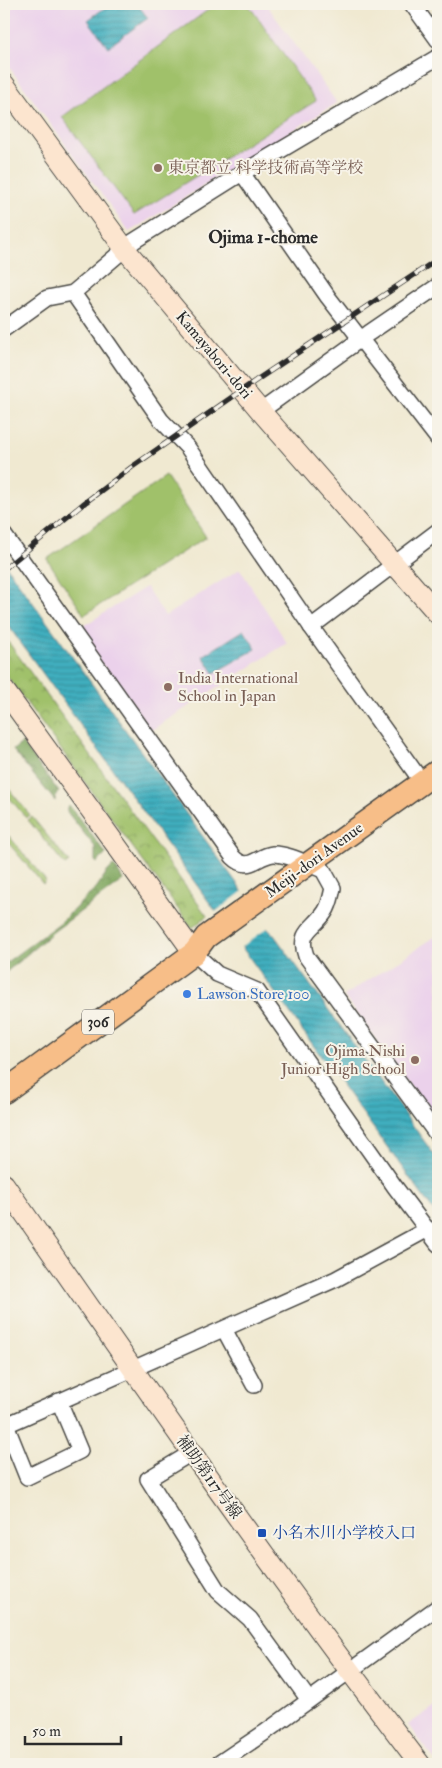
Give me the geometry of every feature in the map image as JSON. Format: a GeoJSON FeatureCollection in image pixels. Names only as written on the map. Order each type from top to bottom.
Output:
{"type":"FeatureCollection","features":[{"type":"Feature","properties":{"kind":"main road","name":"Meiji-dori Avenue"},"geometry":{"type":"LineString","coordinates":[[4,1092],[433,780]]}},
{"type":"Feature","properties":{"kind":"street"},"geometry":{"type":"LineString","coordinates":[[412,4],[438,40]]}},
{"type":"Feature","properties":{"kind":"street"},"geometry":{"type":"LineString","coordinates":[[4,329],[46,298],[73,293],[134,241],[242,173],[438,57]]}},
{"type":"Feature","properties":{"kind":"street","name":"Kamayabori-dori"},"geometry":{"type":"LineString","coordinates":[[4,84],[125,249],[261,411],[438,614]]}},
{"type":"Feature","properties":{"kind":"street"},"geometry":{"type":"LineString","coordinates":[[242,173],[318,283],[438,439]]}},
{"type":"Feature","properties":{"kind":"street"},"geometry":{"type":"LineString","coordinates":[[261,411],[360,339],[438,286]]}},
{"type":"Feature","properties":{"kind":"street"},"geometry":{"type":"LineString","coordinates":[[73,293],[161,420],[188,448],[311,627],[433,780]]}},
{"type":"Feature","properties":{"kind":"street"},"geometry":{"type":"LineString","coordinates":[[311,627],[438,531]]}},
{"type":"Feature","properties":{"kind":"street"},"geometry":{"type":"LineString","coordinates":[[4,535],[239,864],[246,864],[269,854],[278,854],[315,867],[329,879],[333,888],[327,910],[304,934],[302,947],[306,956],[438,1136]]}},
{"type":"Feature","properties":{"kind":"street"},"geometry":{"type":"LineString","coordinates":[[4,690],[205,946],[217,974],[257,991],[395,1187],[438,1244]]}},
{"type":"Feature","properties":{"kind":"street","name":"補助第117号線"},"geometry":{"type":"LineString","coordinates":[[4,1184],[191,1453],[349,1671],[420,1764]]}},
{"type":"Feature","properties":{"kind":"street"},"geometry":{"type":"LineString","coordinates":[[58,1401],[80,1452],[27,1477],[5,1425],[58,1401],[133,1370],[336,1279],[428,1229]]}},
{"type":"Feature","properties":{"kind":"street"},"geometry":{"type":"LineString","coordinates":[[224,1329],[254,1385]]}},
{"type":"Feature","properties":{"kind":"street"},"geometry":{"type":"LineString","coordinates":[[191,1453],[148,1479],[218,1591],[250,1620],[309,1700]]}},
{"type":"Feature","properties":{"kind":"street"},"geometry":{"type":"LineString","coordinates":[[218,1764],[438,1607]]}},
{"type":"Feature","properties":{"kind":"shaded area","name":"東京都立 科学技術高等学校"},"geometry":{"type":"Polygon","coordinates":[[[17,4],[266,4],[337,103],[129,232],[4,60],[4,13],[17,4]]]}},
{"type":"Feature","properties":{"kind":"shaded area","name":"India International School in Japan"},"geometry":{"type":"Polygon","coordinates":[[[240,569],[287,643],[150,731],[79,632],[80,628],[146,587],[165,616],[240,569]]]}},
{"type":"Feature","properties":{"kind":"shaded area","name":"Ojima Nishi Junior High School"},"geometry":{"type":"Polygon","coordinates":[[[438,935],[438,1124],[344,996],[438,935]]]}},
{"type":"Feature","properties":{"kind":"shaded area"},"geometry":{"type":"Polygon","coordinates":[[[438,1704],[438,1764],[408,1725],[438,1704]]]}},
{"type":"Feature","properties":{"kind":"green space"},"geometry":{"type":"Polygon","coordinates":[[[216,4],[248,4],[316,101],[134,215],[62,117],[216,4]]]}},
{"type":"Feature","properties":{"kind":"green space"},"geometry":{"type":"Polygon","coordinates":[[[166,476],[206,537],[84,615],[47,559],[166,476]]]}},
{"type":"Feature","properties":{"kind":"green space"},"geometry":{"type":"Polygon","coordinates":[[[4,636],[207,916],[192,928],[4,672],[4,636]]]}},
{"type":"Feature","properties":{"kind":"green space"},"geometry":{"type":"Polygon","coordinates":[[[22,743],[59,792],[55,796],[55,801],[13,750],[22,743]]]}},
{"type":"Feature","properties":{"kind":"green space"},"geometry":{"type":"Polygon","coordinates":[[[4,783],[30,815],[26,818],[4,791],[4,783]]]}},
{"type":"Feature","properties":{"kind":"green space"},"geometry":{"type":"Polygon","coordinates":[[[69,805],[106,854],[97,863],[95,861],[95,847],[67,812],[69,805]]]}},
{"type":"Feature","properties":{"kind":"green space"},"geometry":{"type":"Polygon","coordinates":[[[32,817],[69,862],[65,865],[28,820],[32,817]]]}},
{"type":"Feature","properties":{"kind":"green space"},"geometry":{"type":"Polygon","coordinates":[[[9,836],[46,881],[43,884],[5,839],[9,836]]]}},
{"type":"Feature","properties":{"kind":"green space"},"geometry":{"type":"Polygon","coordinates":[[[113,866],[123,880],[53,932],[4,974],[4,964],[61,922],[97,887],[113,866]]]}},
{"type":"Feature","properties":{"kind":"water"},"geometry":{"type":"Polygon","coordinates":[[[110,4],[137,4],[148,18],[108,47],[88,20],[110,4]]]}},
{"type":"Feature","properties":{"kind":"water"},"geometry":{"type":"Polygon","coordinates":[[[4,563],[236,882],[267,928],[438,1160],[438,1217],[4,620],[4,563]]]}},
{"type":"Feature","properties":{"kind":"water"},"geometry":{"type":"Polygon","coordinates":[[[244,630],[256,649],[214,673],[203,656],[244,630]]]}},
{"type":"Feature","properties":{"kind":"pier"},"geometry":{"type":"Polygon","coordinates":[[[243,891],[269,927],[240,948],[214,913],[243,891]]]}},
{"type":"Feature","properties":{"kind":"railway"},"geometry":{"type":"LineString","coordinates":[[4,569],[83,504],[132,467],[258,379],[438,259]]}},
{"type":"Feature","properties":{"kind":"place","name":"東京都立 科学技術高等学校"},"geometry":{"type":"Point","coordinates":[158,168]}},
{"type":"Feature","properties":{"kind":"place","name":"India International School in Japan"},"geometry":{"type":"Point","coordinates":[168,687]}},
{"type":"Feature","properties":{"kind":"place","name":"Lawson Store 100"},"geometry":{"type":"Point","coordinates":[187,994]}},
{"type":"Feature","properties":{"kind":"place","name":"Ojima Nishi Junior High School"},"geometry":{"type":"Point","coordinates":[415,1060]}},
{"type":"Feature","properties":{"kind":"place","name":"小名木川小学校入口"},"geometry":{"type":"Point","coordinates":[262,1533]}},
{"type":"Feature","properties":{"kind":"district","name":"Ojima 1-chome"},"geometry":{"type":"Point","coordinates":[263,237]}}]}
